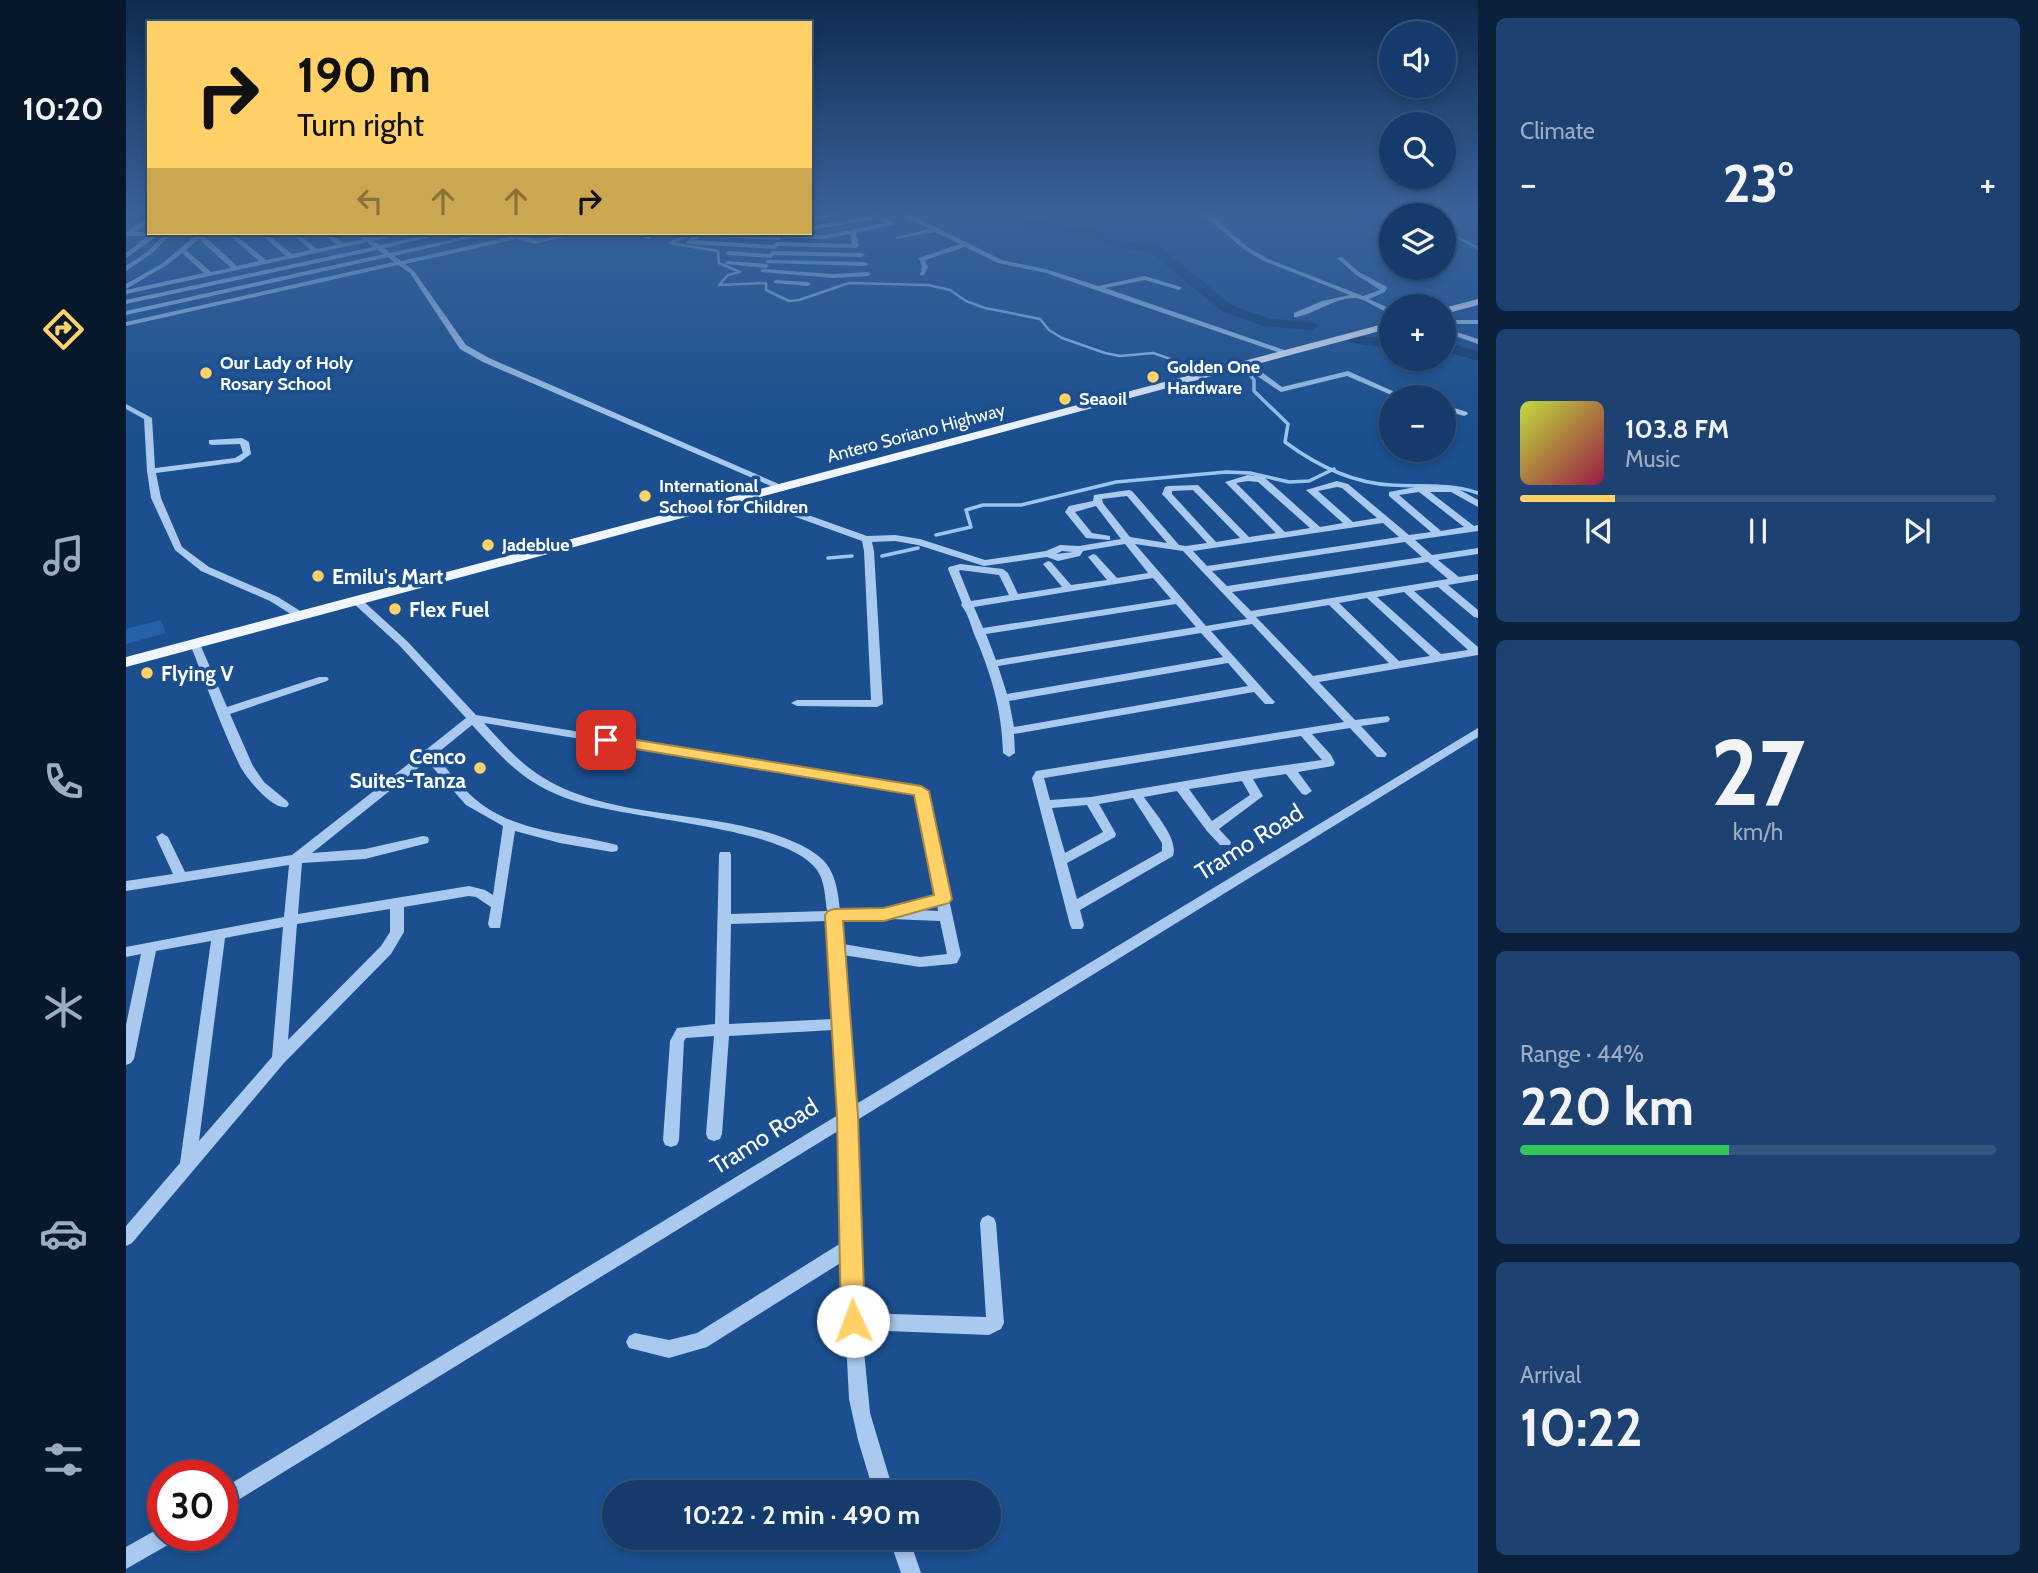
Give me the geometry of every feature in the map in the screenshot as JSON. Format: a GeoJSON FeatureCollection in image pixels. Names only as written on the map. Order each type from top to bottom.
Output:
{"type":"FeatureCollection","features":[{"type":"Feature","properties":{"kind":"main road"},"geometry":{"type":"LineString","coordinates":[[1456,308],[1478,302]]}},
{"type":"Feature","properties":{"kind":"main road","name":"Antero Soriano Highway"},"geometry":{"type":"LineString","coordinates":[[126,662],[1379,328]]}},
{"type":"Feature","properties":{"kind":"street"},"geometry":{"type":"LineString","coordinates":[[126,302],[193,287]]}},
{"type":"Feature","properties":{"kind":"street"},"geometry":{"type":"LineString","coordinates":[[126,313],[242,287]]}},
{"type":"Feature","properties":{"kind":"street"},"geometry":{"type":"LineString","coordinates":[[126,324],[292,287]]}},
{"type":"Feature","properties":{"kind":"street"},"geometry":{"type":"LineString","coordinates":[[422,287],[463,347],[486,360],[637,425],[639,431],[650,436],[778,489]]}},
{"type":"Feature","properties":{"kind":"street"},"geometry":{"type":"LineString","coordinates":[[1334,287],[1379,307]]}},
{"type":"Feature","properties":{"kind":"street"},"geometry":{"type":"LineString","coordinates":[[1297,315],[1325,303],[1383,291],[1384,287]]}},
{"type":"Feature","properties":{"kind":"street"},"geometry":{"type":"LineString","coordinates":[[1097,288],[1289,353]]}},
{"type":"Feature","properties":{"kind":"street"},"geometry":{"type":"LineString","coordinates":[[1456,322],[1478,322]]}},
{"type":"Feature","properties":{"kind":"street"},"geometry":{"type":"LineString","coordinates":[[1456,334],[1478,342]]}},
{"type":"Feature","properties":{"kind":"street"},"geometry":{"type":"LineString","coordinates":[[1245,365],[1281,390],[1348,373],[1379,387]]}},
{"type":"Feature","properties":{"kind":"street"},"geometry":{"type":"LineString","coordinates":[[126,406],[148,418],[151,471],[156,498],[178,548],[205,569],[274,599],[301,616]]}},
{"type":"Feature","properties":{"kind":"street"},"geometry":{"type":"LineString","coordinates":[[1456,411],[1464,414]]}},
{"type":"Feature","properties":{"kind":"street"},"geometry":{"type":"LineString","coordinates":[[151,471],[237,460],[247,454],[246,444],[242,441],[212,442]]}},
{"type":"Feature","properties":{"kind":"street"},"geometry":{"type":"LineString","coordinates":[[1283,535],[1230,482],[1248,478],[1261,479],[1317,529]]}},
{"type":"Feature","properties":{"kind":"street"},"geometry":{"type":"LineString","coordinates":[[1350,524],[1311,490],[1342,484],[1457,580]]}},
{"type":"Feature","properties":{"kind":"street"},"geometry":{"type":"LineString","coordinates":[[1214,545],[1167,494],[1168,489],[1195,487],[1247,540]]}},
{"type":"Feature","properties":{"kind":"street"},"geometry":{"type":"LineString","coordinates":[[1421,489],[1475,529]]}},
{"type":"Feature","properties":{"kind":"street"},"geometry":{"type":"LineString","coordinates":[[1439,534],[1392,494],[1421,489],[1453,489],[1478,504]]}},
{"type":"Feature","properties":{"kind":"street"},"geometry":{"type":"LineString","coordinates":[[1269,702],[1155,575],[1098,503],[1099,496],[1129,494],[1181,549],[1205,569],[1381,754]]}},
{"type":"Feature","properties":{"kind":"street"},"geometry":{"type":"LineString","coordinates":[[749,497],[866,539],[920,542],[984,563],[1058,558],[1077,554],[1079,549],[1128,538]]}},
{"type":"Feature","properties":{"kind":"street"},"geometry":{"type":"LineString","coordinates":[[1098,503],[1072,508],[1070,512],[1089,536],[1099,539],[1128,538],[1181,549],[1384,520]]}},
{"type":"Feature","properties":{"kind":"street"},"geometry":{"type":"LineString","coordinates":[[1205,569],[1475,529]]}},
{"type":"Feature","properties":{"kind":"street"},"geometry":{"type":"LineString","coordinates":[[797,703],[877,704],[870,559],[866,539]]}},
{"type":"Feature","properties":{"kind":"street"},"geometry":{"type":"LineString","coordinates":[[1224,590],[1478,551]]}},
{"type":"Feature","properties":{"kind":"street"},"geometry":{"type":"LineString","coordinates":[[1093,557],[1114,582]]}},
{"type":"Feature","properties":{"kind":"street"},"geometry":{"type":"LineString","coordinates":[[1048,559],[1069,589]]}},
{"type":"Feature","properties":{"kind":"street"},"geometry":{"type":"LineString","coordinates":[[1009,753],[1010,731],[1004,698],[993,664],[953,569],[999,571],[1003,573],[1015,598]]}},
{"type":"Feature","properties":{"kind":"street"},"geometry":{"type":"LineString","coordinates":[[966,605],[1155,575]]}},
{"type":"Feature","properties":{"kind":"street"},"geometry":{"type":"LineString","coordinates":[[993,664],[1205,630],[1331,601],[1477,578]]}},
{"type":"Feature","properties":{"kind":"street"},"geometry":{"type":"LineString","coordinates":[[1440,583],[1478,615]]}},
{"type":"Feature","properties":{"kind":"street"},"geometry":{"type":"LineString","coordinates":[[1406,589],[1478,652]]}},
{"type":"Feature","properties":{"kind":"street"},"geometry":{"type":"LineString","coordinates":[[1369,595],[1439,658]]}},
{"type":"Feature","properties":{"kind":"street"},"geometry":{"type":"LineString","coordinates":[[357,601],[403,643],[517,766],[537,782],[562,794],[590,802],[732,827],[769,837],[800,850],[818,862],[826,874],[834,915],[842,1024],[857,1388],[863,1426],[880,1480]]}},
{"type":"Feature","properties":{"kind":"street"},"geometry":{"type":"LineString","coordinates":[[978,632],[1178,601]]}},
{"type":"Feature","properties":{"kind":"street"},"geometry":{"type":"LineString","coordinates":[[1331,601],[1397,665]]}},
{"type":"Feature","properties":{"kind":"street"},"geometry":{"type":"LineString","coordinates":[[195,644],[247,766],[260,785],[284,804]]}},
{"type":"Feature","properties":{"kind":"street"},"geometry":{"type":"LineString","coordinates":[[1310,680],[1478,652]]}},
{"type":"Feature","properties":{"kind":"street"},"geometry":{"type":"LineString","coordinates":[[1004,698],[1230,659]]}},
{"type":"Feature","properties":{"kind":"street"},"geometry":{"type":"LineString","coordinates":[[225,712],[323,679]]}},
{"type":"Feature","properties":{"kind":"street"},"geometry":{"type":"LineString","coordinates":[[1010,731],[1256,688]]}},
{"type":"Feature","properties":{"kind":"street"},"geometry":{"type":"LineString","coordinates":[[279,1059],[296,859],[474,718],[921,791],[954,955],[948,961],[920,962],[835,948]]}},
{"type":"Feature","properties":{"kind":"street"},"geometry":{"type":"LineString","coordinates":[[1077,925],[1038,779],[1040,774],[1384,719]]}},
{"type":"Feature","properties":{"kind":"street"},"geometry":{"type":"LineString","coordinates":[[1045,806],[1091,801],[1330,761],[1304,732]]}},
{"type":"Feature","properties":{"kind":"street","name":"Tramo Road"},"geometry":{"type":"LineString","coordinates":[[238,1490],[1478,732]]}},
{"type":"Feature","properties":{"kind":"street"},"geometry":{"type":"LineString","coordinates":[[427,753],[460,792],[478,808],[510,823],[554,838],[612,848]]}},
{"type":"Feature","properties":{"kind":"street"},"geometry":{"type":"LineString","coordinates":[[1288,768],[1306,791]]}},
{"type":"Feature","properties":{"kind":"street"},"geometry":{"type":"LineString","coordinates":[[1211,828],[1254,801],[1257,796],[1244,775]]}},
{"type":"Feature","properties":{"kind":"street"},"geometry":{"type":"LineString","coordinates":[[1180,786],[1211,828],[1225,842]]}},
{"type":"Feature","properties":{"kind":"street"},"geometry":{"type":"LineString","coordinates":[[1073,908],[1168,853],[1168,843],[1136,793]]}},
{"type":"Feature","properties":{"kind":"street"},"geometry":{"type":"LineString","coordinates":[[1060,861],[1110,834],[1091,801]]}},
{"type":"Feature","properties":{"kind":"street"},"geometry":{"type":"LineString","coordinates":[[495,924],[510,823]]}},
{"type":"Feature","properties":{"kind":"street"},"geometry":{"type":"LineString","coordinates":[[162,836],[181,878]]}},
{"type":"Feature","properties":{"kind":"street"},"geometry":{"type":"LineString","coordinates":[[126,886],[296,859],[365,854],[423,840]]}},
{"type":"Feature","properties":{"kind":"street"},"geometry":{"type":"LineString","coordinates":[[714,1135],[722,1030],[724,855]]}},
{"type":"Feature","properties":{"kind":"street"},"geometry":{"type":"LineString","coordinates":[[126,952],[293,919],[468,891],[480,893],[498,905]]}},
{"type":"Feature","properties":{"kind":"street"},"geometry":{"type":"LineString","coordinates":[[884,914],[943,899]]}},
{"type":"Feature","properties":{"kind":"street"},"geometry":{"type":"LineString","coordinates":[[126,1238],[279,1059],[386,950],[397,932],[397,903]]}},
{"type":"Feature","properties":{"kind":"street"},"geometry":{"type":"LineString","coordinates":[[725,919],[884,914],[946,916]]}},
{"type":"Feature","properties":{"kind":"street"},"geometry":{"type":"LineString","coordinates":[[188,1164],[219,934]]}},
{"type":"Feature","properties":{"kind":"street"},"geometry":{"type":"LineString","coordinates":[[126,1059],[150,947]]}},
{"type":"Feature","properties":{"kind":"street"},"geometry":{"type":"LineString","coordinates":[[671,1140],[678,1036],[688,1030],[842,1024]]}},
{"type":"Feature","properties":{"kind":"street"},"geometry":{"type":"LineString","coordinates":[[853,1321],[989,1326],[995,1323],[988,1223]]}},
{"type":"Feature","properties":{"kind":"street"},"geometry":{"type":"LineString","coordinates":[[635,1342],[669,1349],[701,1341],[850,1247]]}},
{"type":"Feature","properties":{"kind":"street"},"geometry":{"type":"LineString","coordinates":[[126,1559],[147,1546]]}},
{"type":"Feature","properties":{"kind":"street"},"geometry":{"type":"LineString","coordinates":[[903,1550],[911,1573]]}},
{"type":"Feature","properties":{"kind":"shaded area"},"geometry":{"type":"Polygon","coordinates":[[[161,620],[166,633],[126,644],[126,629],[161,620]]]}},
{"type":"Feature","properties":{"kind":"waterway"},"geometry":{"type":"LineString","coordinates":[[766,287],[766,290],[789,301],[836,287]]}},
{"type":"Feature","properties":{"kind":"waterway"},"geometry":{"type":"LineString","coordinates":[[939,287],[950,290],[966,301],[985,308],[1040,319],[1049,330],[1062,338],[1105,353],[1120,356],[1153,353],[1194,367]]}},
{"type":"Feature","properties":{"kind":"waterway"},"geometry":{"type":"LineString","coordinates":[[1201,287],[1228,309],[1269,323],[1312,326]]}},
{"type":"Feature","properties":{"kind":"waterway"},"geometry":{"type":"LineString","coordinates":[[1356,340],[1379,343]]}},
{"type":"Feature","properties":{"kind":"waterway"},"geometry":{"type":"LineString","coordinates":[[1456,350],[1478,356]]}},
{"type":"Feature","properties":{"kind":"waterway"},"geometry":{"type":"LineString","coordinates":[[1250,375],[1254,380],[1254,391],[1288,424],[1285,442],[1332,470]]}},
{"type":"Feature","properties":{"kind":"waterway"},"geometry":{"type":"LineString","coordinates":[[936,535],[971,527],[966,510],[983,505],[1021,505],[1116,482],[1226,472],[1250,473],[1289,482],[1309,481],[1332,470]]}},
{"type":"Feature","properties":{"kind":"waterway"},"geometry":{"type":"LineString","coordinates":[[1332,470],[1348,477],[1377,484],[1446,487],[1478,493]]}},
{"type":"Feature","properties":{"kind":"waterway"},"geometry":{"type":"LineString","coordinates":[[882,556],[918,548]]}},
{"type":"Feature","properties":{"kind":"waterway"},"geometry":{"type":"LineString","coordinates":[[828,558],[852,556]]}},
{"type":"Feature","properties":{"kind":"place","name":"Our Lady of Holy Rosary School"},"geometry":{"type":"Point","coordinates":[206,373]}},
{"type":"Feature","properties":{"kind":"place","name":"Golden One Hardware"},"geometry":{"type":"Point","coordinates":[1153,377]}},
{"type":"Feature","properties":{"kind":"place","name":"Seaoil"},"geometry":{"type":"Point","coordinates":[1065,399]}},
{"type":"Feature","properties":{"kind":"place","name":"International School for Children"},"geometry":{"type":"Point","coordinates":[645,496]}},
{"type":"Feature","properties":{"kind":"place","name":"Jadeblue"},"geometry":{"type":"Point","coordinates":[488,545]}},
{"type":"Feature","properties":{"kind":"place","name":"Emilu's Mart"},"geometry":{"type":"Point","coordinates":[318,576]}},
{"type":"Feature","properties":{"kind":"place","name":"Flex Fuel"},"geometry":{"type":"Point","coordinates":[395,609]}},
{"type":"Feature","properties":{"kind":"place","name":"Flying V"},"geometry":{"type":"Point","coordinates":[147,673]}},
{"type":"Feature","properties":{"kind":"place","name":"Cenco Suites-Tanza"},"geometry":{"type":"Point","coordinates":[480,768]}},
{"type":"Feature","properties":{"kind":"route"},"geometry":{"type":"LineString","coordinates":[[606,740],[921,791],[943,899],[884,914],[834,915],[847,1116],[853,1321]]}}]}
